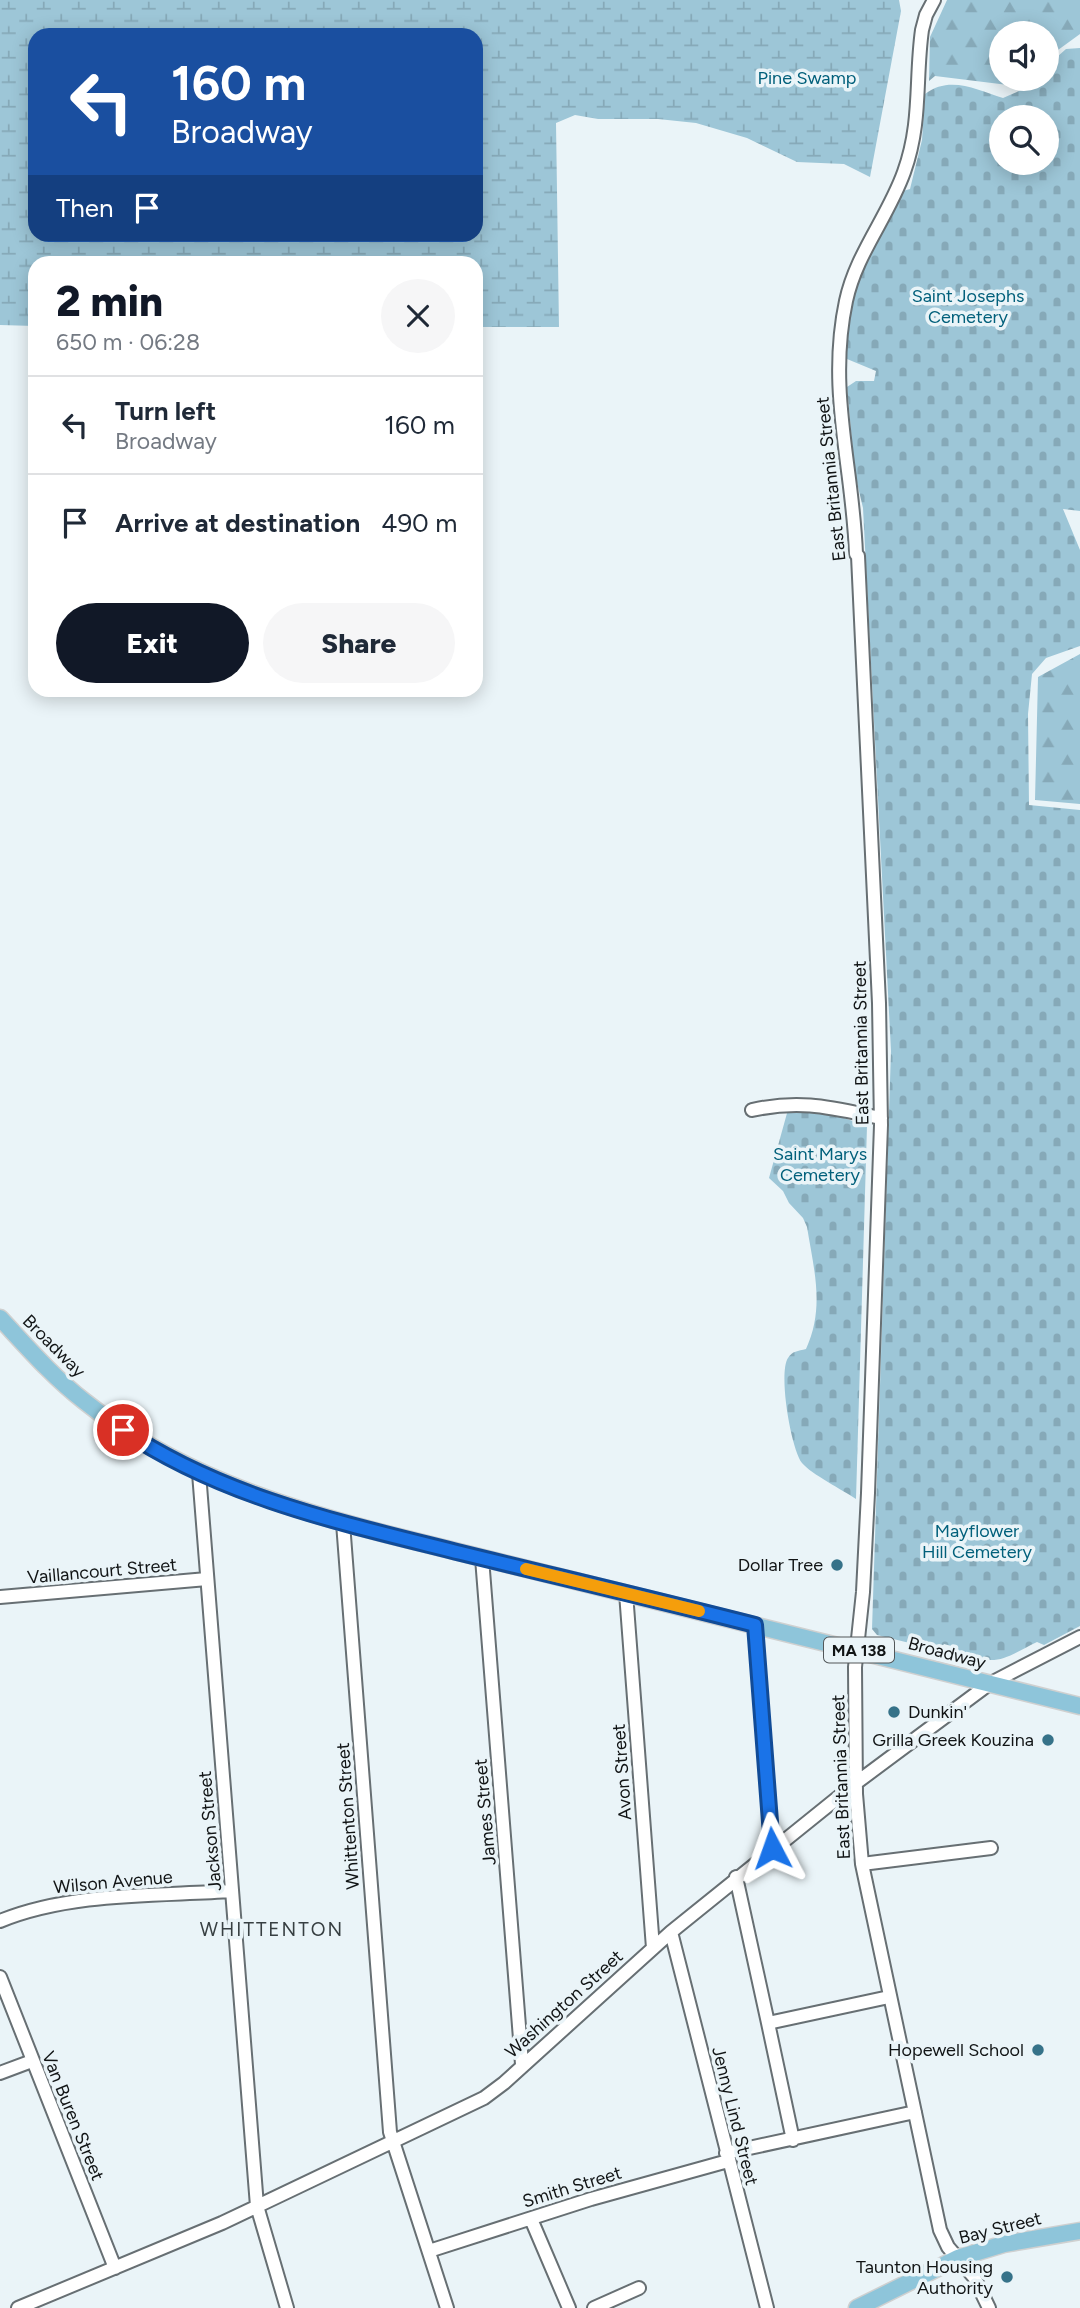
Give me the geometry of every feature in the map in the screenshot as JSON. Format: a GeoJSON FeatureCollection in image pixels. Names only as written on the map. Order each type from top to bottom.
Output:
{"type":"FeatureCollection","features":[{"type":"Feature","properties":{"kind":"main road","name":"Broadway"},"geometry":{"type":"LineString","coordinates":[[0,1318],[56,1377],[84,1402],[142,1443],[199,1473],[279,1502],[343,1522],[482,1558],[1080,1706]]}},
{"type":"Feature","properties":{"kind":"main road","name":"Bay Street"},"geometry":{"type":"LineString","coordinates":[[857,2308],[958,2258],[1004,2244],[1080,2231]]}},
{"type":"Feature","properties":{"kind":"street","name":"East Britannia Street"},"geometry":{"type":"LineString","coordinates":[[934,0],[922,30],[915,137],[898,189],[855,269],[844,310],[838,376],[841,424],[858,556],[879,1003],[881,1118],[868,1505],[855,1667],[856,1783],[862,1864],[940,2230],[945,2242],[974,2277],[989,2308]]}},
{"type":"Feature","properties":{"kind":"street"},"geometry":{"type":"LineString","coordinates":[[752,1110],[778,1104],[802,1104],[881,1118]]}},
{"type":"Feature","properties":{"kind":"street","name":"Jackson Street"},"geometry":{"type":"LineString","coordinates":[[199,1473],[257,2206],[287,2308]]}},
{"type":"Feature","properties":{"kind":"street","name":"Whittenton Street"},"geometry":{"type":"LineString","coordinates":[[343,1522],[390,2132],[447,2308]]}},
{"type":"Feature","properties":{"kind":"street","name":"James Street"},"geometry":{"type":"LineString","coordinates":[[482,1558],[522,2064]]}},
{"type":"Feature","properties":{"kind":"street","name":"Vaillancourt Street"},"geometry":{"type":"LineString","coordinates":[[0,1597],[207,1579]]}},
{"type":"Feature","properties":{"kind":"street","name":"Avon Street"},"geometry":{"type":"LineString","coordinates":[[626,1593],[653,1948]]}},
{"type":"Feature","properties":{"kind":"street"},"geometry":{"type":"LineString","coordinates":[[755,1625],[772,1848]]}},
{"type":"Feature","properties":{"kind":"street","name":"Washington Street"},"geometry":{"type":"LineString","coordinates":[[18,2308],[115,2269],[257,2206],[485,2098],[671,1932],[772,1848],[989,1684],[1080,1637]]}},
{"type":"Feature","properties":{"kind":"street"},"geometry":{"type":"LineString","coordinates":[[862,1864],[991,1848]]}},
{"type":"Feature","properties":{"kind":"street"},"geometry":{"type":"LineString","coordinates":[[736,1877],[793,2140]]}},
{"type":"Feature","properties":{"kind":"street","name":"Wilson Avenue"},"geometry":{"type":"LineString","coordinates":[[0,1921],[31,1909],[61,1902],[232,1891]]}},
{"type":"Feature","properties":{"kind":"street","name":"Jenny Lind Street"},"geometry":{"type":"LineString","coordinates":[[671,1932],[767,2308]]}},
{"type":"Feature","properties":{"kind":"street","name":"Van Buren Street"},"geometry":{"type":"LineString","coordinates":[[0,1977],[115,2269]]}},
{"type":"Feature","properties":{"kind":"street"},"geometry":{"type":"LineString","coordinates":[[768,2023],[889,1997]]}},
{"type":"Feature","properties":{"kind":"street"},"geometry":{"type":"LineString","coordinates":[[0,2073],[32,2061]]}},
{"type":"Feature","properties":{"kind":"street","name":"Smith Street"},"geometry":{"type":"LineString","coordinates":[[429,2252],[727,2157],[915,2112]]}},
{"type":"Feature","properties":{"kind":"street"},"geometry":{"type":"LineString","coordinates":[[531,2219],[569,2308]]}},
{"type":"Feature","properties":{"kind":"street"},"geometry":{"type":"LineString","coordinates":[[594,2308],[639,2288]]}},
{"type":"Feature","properties":{"kind":"green space","name":"Pine Swamp"},"geometry":{"type":"Polygon","coordinates":[[[0,0],[899,0],[901,11],[870,177],[844,164],[797,162],[747,138],[696,123],[658,119],[598,119],[575,115],[556,123],[559,327],[483,327],[483,256],[28,256],[28,326],[0,325],[0,0]]]}},
{"type":"Feature","properties":{"kind":"green space"},"geometry":{"type":"Polygon","coordinates":[[[947,0],[1080,0],[1080,34],[1059,49],[1059,21],[989,21],[989,83],[935,76],[929,81],[930,37],[947,0]]]}},
{"type":"Feature","properties":{"kind":"green space","name":"Mayflower Hill Cemetery"},"geometry":{"type":"Polygon","coordinates":[[[1080,48],[1080,511],[1063,509],[1080,550],[1080,646],[1046,658],[1032,674],[1028,714],[1029,805],[1080,810],[1080,1626],[1044,1645],[1037,1642],[1006,1657],[991,1660],[958,1654],[955,1647],[944,1644],[940,1649],[934,1649],[877,1635],[872,1629],[891,1051],[863,508],[855,474],[847,387],[856,381],[874,381],[876,371],[847,359],[845,354],[849,310],[860,272],[903,191],[910,189],[922,140],[925,94],[944,85],[964,86],[1003,98],[1019,91],[1059,91],[1059,55],[1066,49],[1080,48]]]}},
{"type":"Feature","properties":{"kind":"green space"},"geometry":{"type":"Polygon","coordinates":[[[1080,654],[1080,804],[1035,800],[1038,677],[1080,654]]]}},
{"type":"Feature","properties":{"kind":"green space","name":"Saint Marys Cemetery"},"geometry":{"type":"Polygon","coordinates":[[[789,1106],[815,1108],[867,1126],[856,1499],[802,1463],[794,1443],[787,1411],[785,1366],[791,1354],[806,1349],[812,1334],[817,1304],[807,1227],[783,1191],[769,1178],[789,1106]]]}},
{"type":"Feature","properties":{"kind":"slow traffic"},"geometry":{"type":"LineString","coordinates":[[526,1569],[699,1611]]}},
{"type":"Feature","properties":{"kind":"place","name":"Dollar Tree"},"geometry":{"type":"Point","coordinates":[837,1565]}},
{"type":"Feature","properties":{"kind":"place","name":"Dunkin'"},"geometry":{"type":"Point","coordinates":[894,1712]}},
{"type":"Feature","properties":{"kind":"place","name":"Grilla Greek Kouzina"},"geometry":{"type":"Point","coordinates":[1048,1740]}},
{"type":"Feature","properties":{"kind":"place","name":"Hopewell School"},"geometry":{"type":"Point","coordinates":[1038,2050]}},
{"type":"Feature","properties":{"kind":"place","name":"Taunton Housing Authority"},"geometry":{"type":"Point","coordinates":[1007,2277]}},
{"type":"Feature","properties":{"kind":"district","name":"WHITTENTON"},"geometry":{"type":"Point","coordinates":[272,1929]}},
{"type":"Feature","properties":{"kind":"route"},"geometry":{"type":"LineString","coordinates":[[123,1430],[199,1473],[323,1517],[755,1625],[772,1848]]}},
{"type":"Feature","properties":{"kind":"park label","name":"Saint Josephs Cemetery"},"geometry":{"type":"Point","coordinates":[968,306]}}]}
